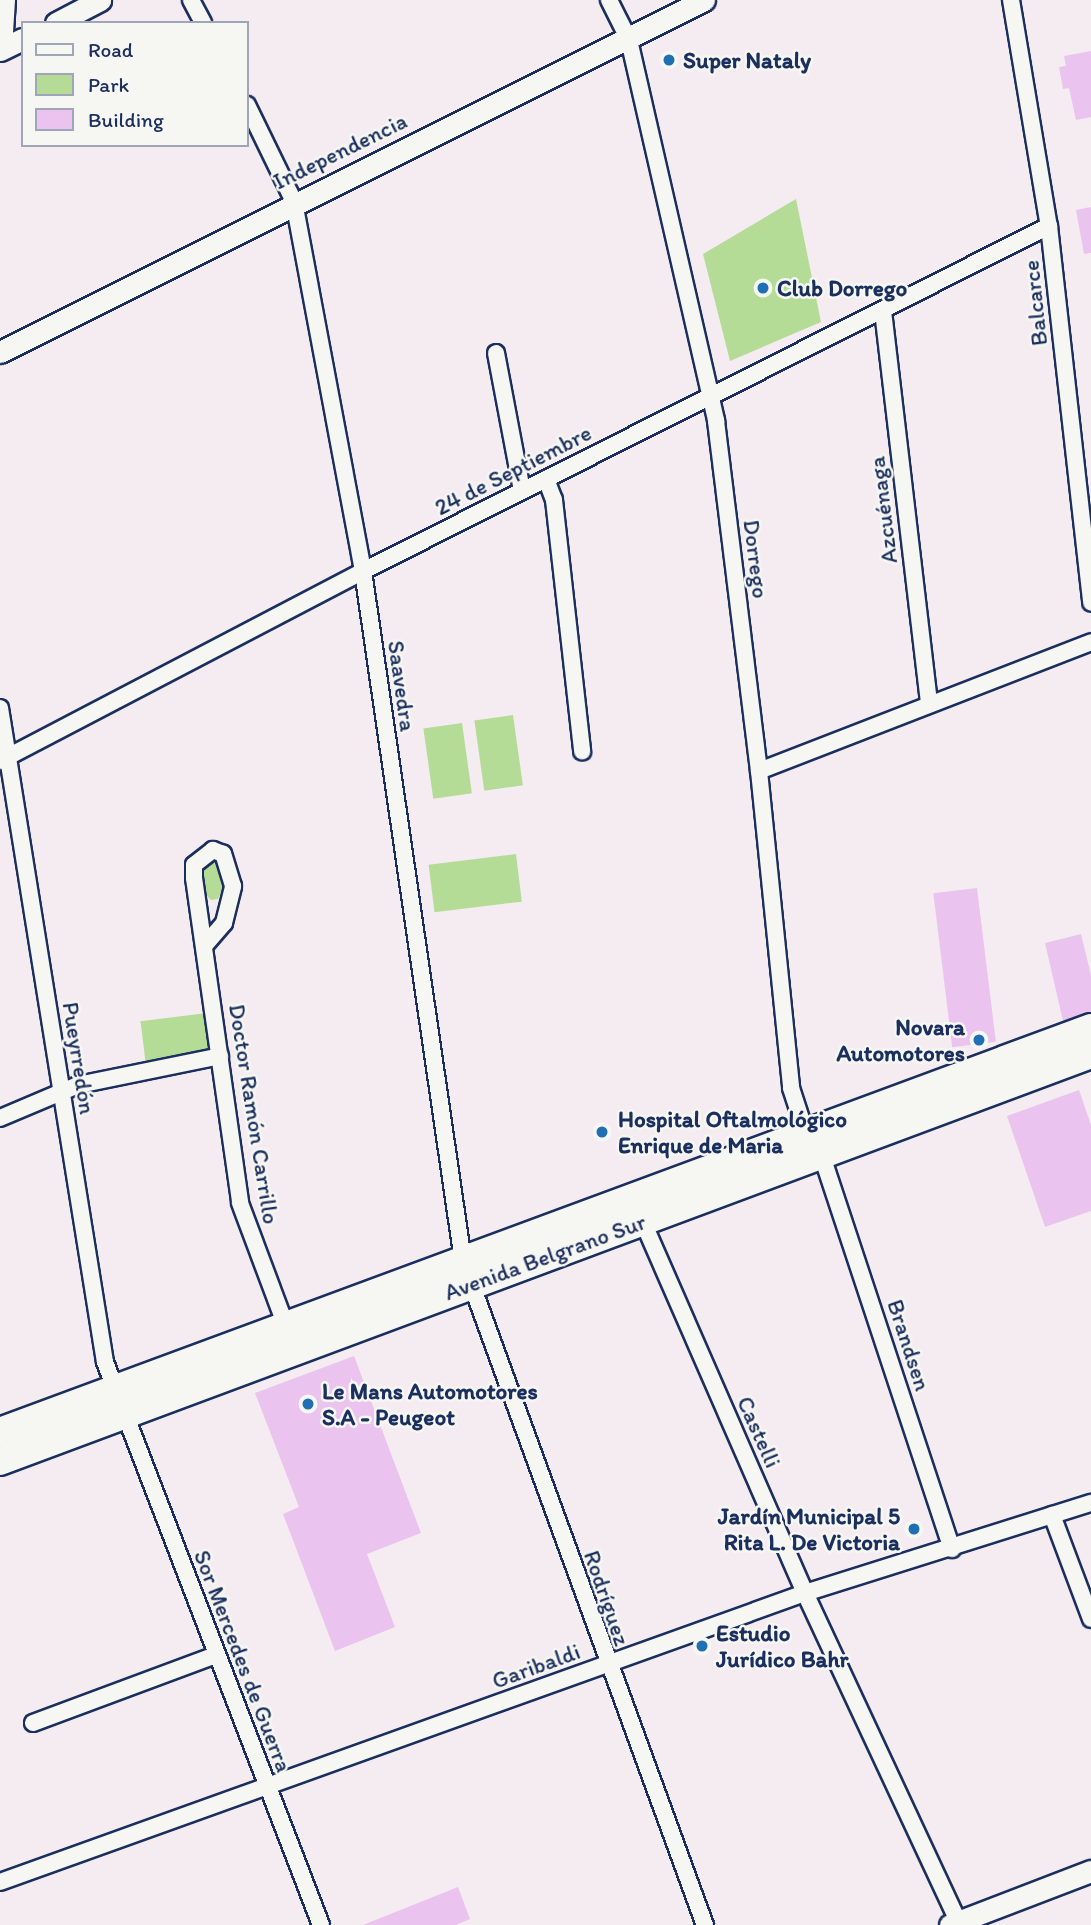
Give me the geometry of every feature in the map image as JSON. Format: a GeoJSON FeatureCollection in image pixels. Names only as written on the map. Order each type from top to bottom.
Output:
{"type":"FeatureCollection","features":[{"type":"Feature","properties":{"kind":"highway","name":"Avenida Belgrano Sur"},"geometry":{"type":"LineString","coordinates":[[0,1461],[121,1400],[286,1326],[643,1222],[814,1145],[1091,1028]]}},
{"type":"Feature","properties":{"kind":"highway","name":"Avenida Belgrano Sur"},"geometry":{"type":"LineString","coordinates":[[0,1432],[121,1400],[814,1145],[1091,1054]]}},
{"type":"Feature","properties":{"kind":"street"},"geometry":{"type":"LineString","coordinates":[[7,0],[9,46]]}},
{"type":"Feature","properties":{"kind":"street"},"geometry":{"type":"LineString","coordinates":[[60,21],[100,0]]}},
{"type":"Feature","properties":{"kind":"street"},"geometry":{"type":"LineString","coordinates":[[191,0],[202,21]]}},
{"type":"Feature","properties":{"kind":"street","name":"Dorrego"},"geometry":{"type":"LineString","coordinates":[[609,0],[629,40],[712,395],[759,771],[791,1088],[814,1145]]}},
{"type":"Feature","properties":{"kind":"street","name":"Independencia"},"geometry":{"type":"LineString","coordinates":[[0,352],[294,202],[629,40],[704,0]]}},
{"type":"Feature","properties":{"kind":"street","name":"Balcarce"},"geometry":{"type":"LineString","coordinates":[[1012,0],[1049,226],[1091,603]]}},
{"type":"Feature","properties":{"kind":"street","name":"Saavedra"},"geometry":{"type":"LineString","coordinates":[[248,107],[294,202],[363,571],[468,1272]]}},
{"type":"Feature","properties":{"kind":"street","name":"24 de Septiembre"},"geometry":{"type":"LineString","coordinates":[[3,759],[363,571],[1049,226]]}},
{"type":"Feature","properties":{"kind":"street","name":"Azcuénaga"},"geometry":{"type":"LineString","coordinates":[[883,311],[929,703]]}},
{"type":"Feature","properties":{"kind":"street"},"geometry":{"type":"LineString","coordinates":[[496,353],[523,491]]}},
{"type":"Feature","properties":{"kind":"street"},"geometry":{"type":"LineString","coordinates":[[546,479],[554,500],[582,751]]}},
{"type":"Feature","properties":{"kind":"street"},"geometry":{"type":"LineString","coordinates":[[759,771],[1091,642]]}},
{"type":"Feature","properties":{"kind":"street","name":"Pueyrredón"},"geometry":{"type":"LineString","coordinates":[[0,708],[3,759],[105,1362],[121,1400]]}},
{"type":"Feature","properties":{"kind":"street","name":"Doctor Ramón Carrillo"},"geometry":{"type":"LineString","coordinates":[[205,945],[224,923],[233,886],[223,854],[213,850],[194,866],[220,1056],[245,1223],[286,1326]]}},
{"type":"Feature","properties":{"kind":"street"},"geometry":{"type":"LineString","coordinates":[[0,1118],[61,1090],[220,1056]]}},
{"type":"Feature","properties":{"kind":"street","name":"Brandsen"},"geometry":{"type":"LineString","coordinates":[[814,1145],[952,1549]]}},
{"type":"Feature","properties":{"kind":"street","name":"Castelli"},"geometry":{"type":"LineString","coordinates":[[643,1222],[805,1593],[956,1924]]}},
{"type":"Feature","properties":{"kind":"street","name":"Rodríguez"},"geometry":{"type":"LineString","coordinates":[[468,1272],[606,1664],[705,1925]]}},
{"type":"Feature","properties":{"kind":"street","name":"Sor Mercedes de Guerra"},"geometry":{"type":"LineString","coordinates":[[121,1400],[321,1925]]}},
{"type":"Feature","properties":{"kind":"street","name":"Garibaldi"},"geometry":{"type":"LineString","coordinates":[[0,1882],[805,1593],[952,1549],[1091,1503]]}},
{"type":"Feature","properties":{"kind":"street"},"geometry":{"type":"LineString","coordinates":[[1052,1516],[1091,1619]]}},
{"type":"Feature","properties":{"kind":"street"},"geometry":{"type":"LineString","coordinates":[[33,1723],[216,1655]]}},
{"type":"Feature","properties":{"kind":"street"},"geometry":{"type":"LineString","coordinates":[[956,1924],[1091,1871]]}},
{"type":"Feature","properties":{"kind":"green space","name":"Club Dorrego"},"geometry":{"type":"Polygon","coordinates":[[[796,199],[821,322],[730,361],[703,254],[796,199]]]}},
{"type":"Feature","properties":{"kind":"green space"},"geometry":{"type":"Polygon","coordinates":[[[513,715],[523,785],[484,791],[474,720],[513,715]]]}},
{"type":"Feature","properties":{"kind":"green space"},"geometry":{"type":"Polygon","coordinates":[[[462,723],[472,793],[433,799],[423,728],[462,723]]]}},
{"type":"Feature","properties":{"kind":"green space"},"geometry":{"type":"Polygon","coordinates":[[[516,854],[522,902],[435,912],[429,865],[516,854]]]}},
{"type":"Feature","properties":{"kind":"green space"},"geometry":{"type":"Polygon","coordinates":[[[210,859],[219,861],[226,880],[218,899],[211,900],[203,892],[201,877],[210,859]]]}},
{"type":"Feature","properties":{"kind":"green space"},"geometry":{"type":"Polygon","coordinates":[[[207,1013],[212,1053],[145,1061],[140,1021],[207,1013]]]}},
{"type":"Feature","properties":{"kind":"building"},"geometry":{"type":"Polygon","coordinates":[[[1091,51],[1091,117],[1076,120],[1069,88],[1063,89],[1059,67],[1066,66],[1064,56],[1091,51]]]}},
{"type":"Feature","properties":{"kind":"building"},"geometry":{"type":"Polygon","coordinates":[[[1091,207],[1091,253],[1084,254],[1076,210],[1091,207]]]}},
{"type":"Feature","properties":{"kind":"building"},"geometry":{"type":"Polygon","coordinates":[[[977,888],[996,1042],[952,1047],[933,893],[977,888]]]}},
{"type":"Feature","properties":{"kind":"building"},"geometry":{"type":"Polygon","coordinates":[[[1081,934],[1091,975],[1091,1012],[1063,1021],[1045,943],[1081,934]]]}},
{"type":"Feature","properties":{"kind":"building"},"geometry":{"type":"Polygon","coordinates":[[[1079,1090],[1091,1125],[1091,1211],[1045,1227],[1007,1116],[1079,1090]]]}},
{"type":"Feature","properties":{"kind":"building"},"geometry":{"type":"Polygon","coordinates":[[[354,1356],[421,1533],[367,1554],[395,1627],[335,1651],[283,1514],[299,1507],[255,1393],[354,1356]]]}},
{"type":"Feature","properties":{"kind":"building"},"geometry":{"type":"Polygon","coordinates":[[[458,1887],[470,1919],[456,1925],[363,1925],[458,1887]]]}},
{"type":"Feature","properties":{"kind":"place","name":"Super Nataly"},"geometry":{"type":"Point","coordinates":[669,60]}},
{"type":"Feature","properties":{"kind":"place","name":"Club Dorrego"},"geometry":{"type":"Point","coordinates":[763,288]}},
{"type":"Feature","properties":{"kind":"place","name":"Novara Automotores"},"geometry":{"type":"Point","coordinates":[979,1040]}},
{"type":"Feature","properties":{"kind":"place","name":"Hospital Oftalmológico Enrique de Maria"},"geometry":{"type":"Point","coordinates":[602,1132]}},
{"type":"Feature","properties":{"kind":"place","name":"Le Mans Automotores S.A - Peugeot"},"geometry":{"type":"Point","coordinates":[308,1404]}},
{"type":"Feature","properties":{"kind":"place","name":"Jardín Municipal 5 Rita L. De Victoria"},"geometry":{"type":"Point","coordinates":[914,1529]}},
{"type":"Feature","properties":{"kind":"place","name":"Estudio Jurídico Bahr"},"geometry":{"type":"Point","coordinates":[702,1646]}}]}
